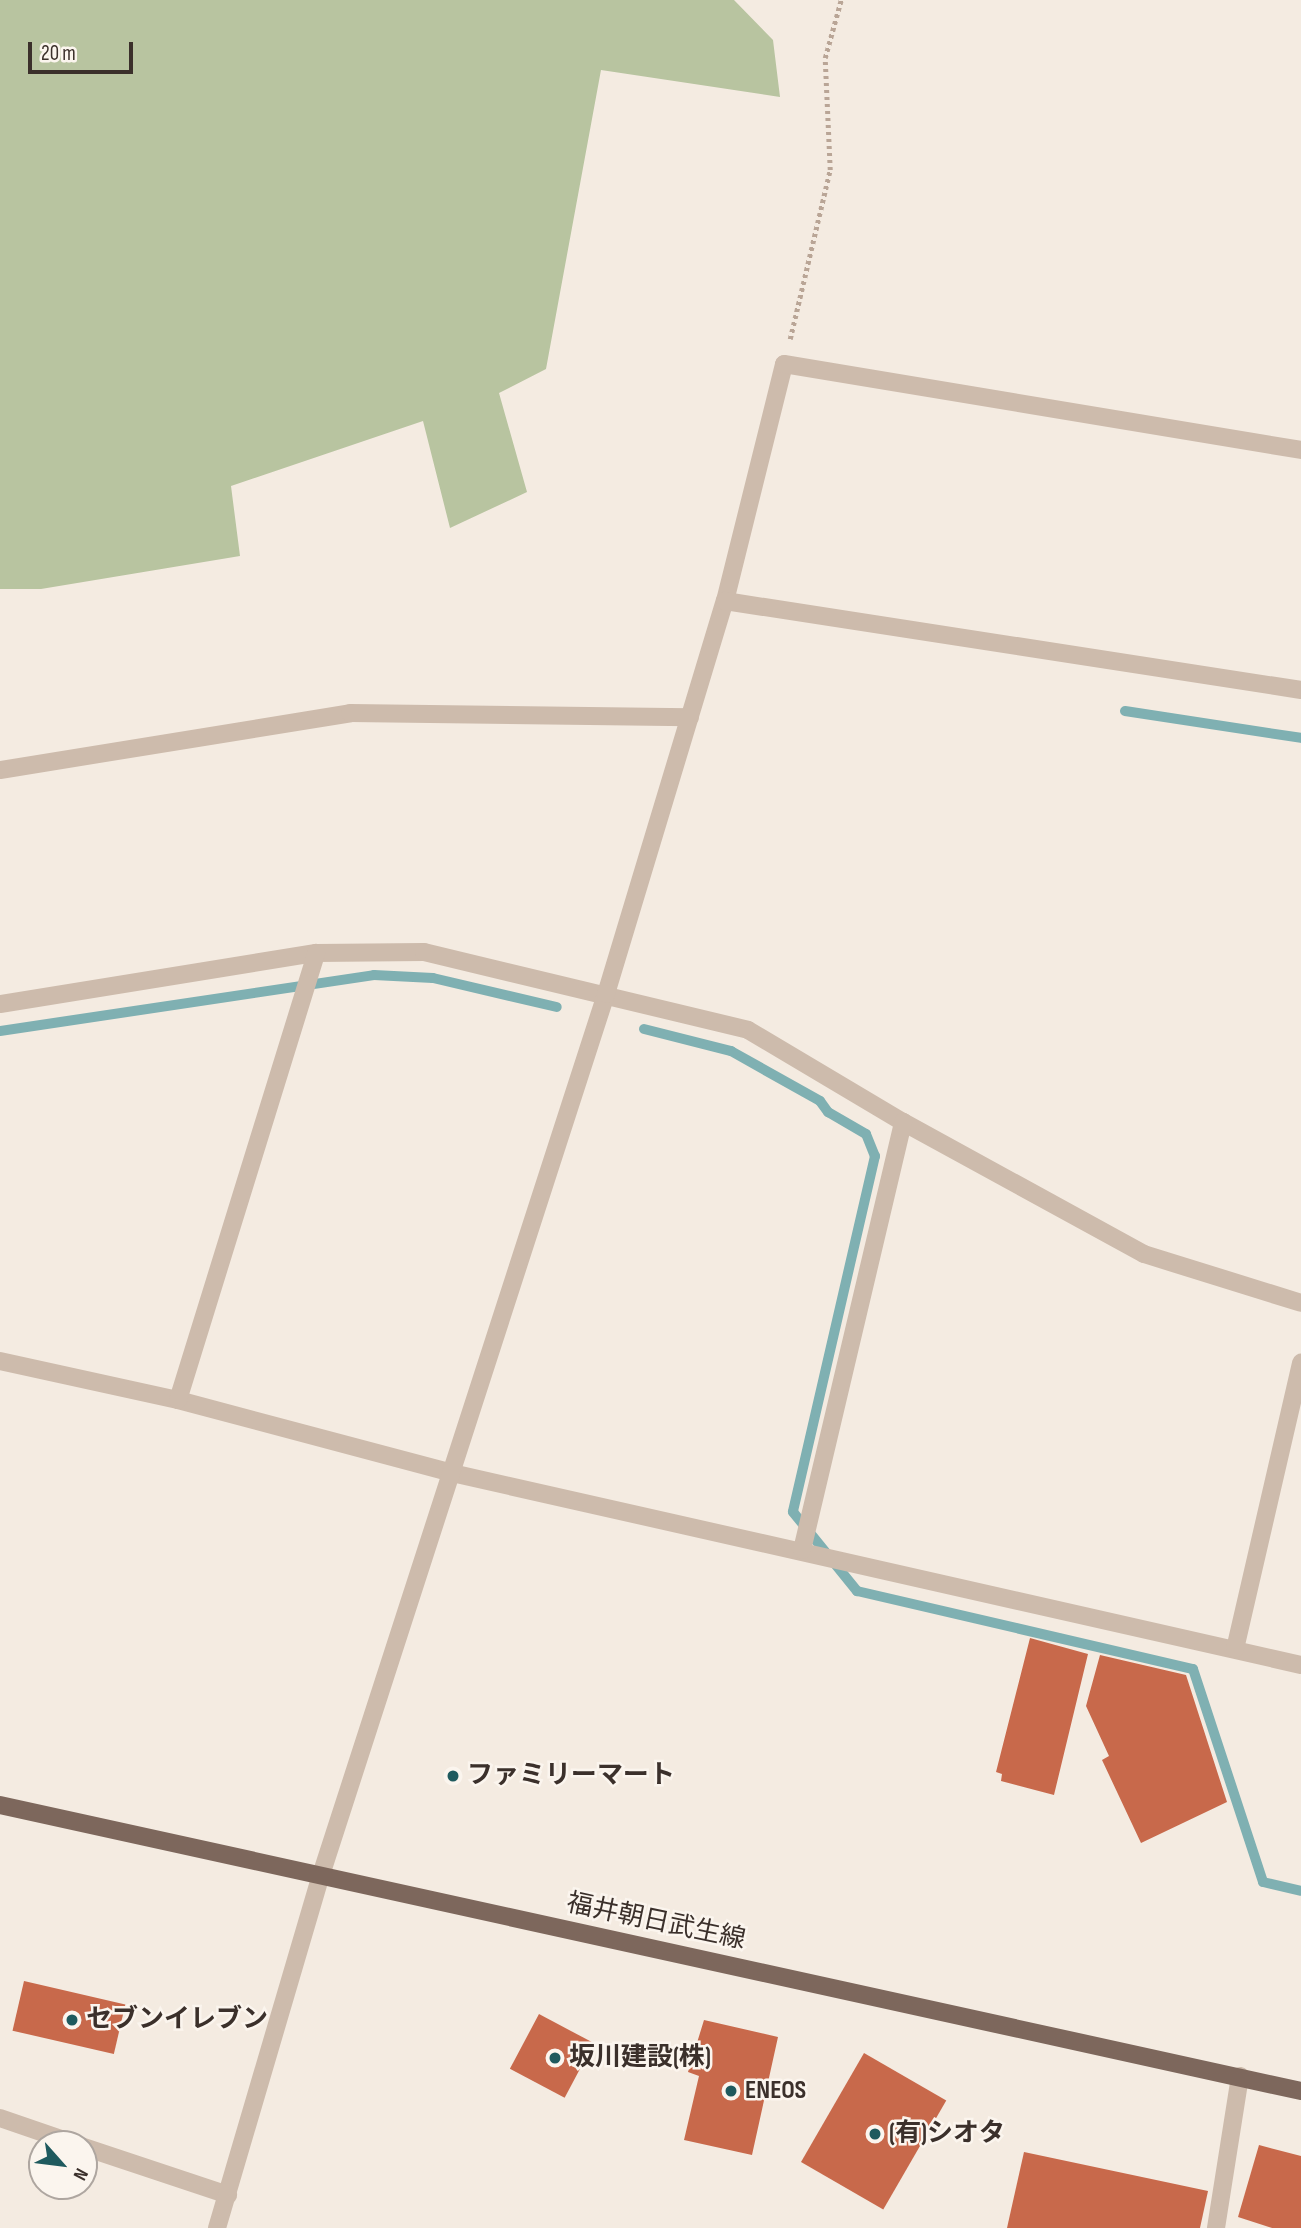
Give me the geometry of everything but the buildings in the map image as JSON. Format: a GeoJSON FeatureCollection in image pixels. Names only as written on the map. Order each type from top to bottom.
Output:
{"type":"FeatureCollection","features":[{"type":"Feature","properties":{"kind":"main road","name":"福井朝日武生線"},"geometry":{"type":"LineString","coordinates":[[0,1805],[1301,2091]]}},
{"type":"Feature","properties":{"kind":"street"},"geometry":{"type":"LineString","coordinates":[[217,2228],[321,1875],[606,994],[725,601],[784,364],[1301,450]]}},
{"type":"Feature","properties":{"kind":"street"},"geometry":{"type":"LineString","coordinates":[[725,601],[1301,690]]}},
{"type":"Feature","properties":{"kind":"street"},"geometry":{"type":"LineString","coordinates":[[0,770],[350,713],[690,717]]}},
{"type":"Feature","properties":{"kind":"street"},"geometry":{"type":"LineString","coordinates":[[0,1004],[316,953],[424,952],[748,1030],[903,1122],[1144,1254],[1301,1303]]}},
{"type":"Feature","properties":{"kind":"street"},"geometry":{"type":"LineString","coordinates":[[177,1400],[316,953]]}},
{"type":"Feature","properties":{"kind":"street"},"geometry":{"type":"LineString","coordinates":[[802,1550],[903,1122]]}},
{"type":"Feature","properties":{"kind":"street"},"geometry":{"type":"LineString","coordinates":[[0,1361],[177,1400],[452,1474],[802,1550],[1301,1665]]}},
{"type":"Feature","properties":{"kind":"street"},"geometry":{"type":"LineString","coordinates":[[1235,1649],[1301,1362]]}},
{"type":"Feature","properties":{"kind":"street"},"geometry":{"type":"LineString","coordinates":[[1216,2228],[1240,2076]]}},
{"type":"Feature","properties":{"kind":"street"},"geometry":{"type":"LineString","coordinates":[[0,2118],[35,2130]]}},
{"type":"Feature","properties":{"kind":"street"},"geometry":{"type":"LineString","coordinates":[[98,2152],[228,2195]]}},
{"type":"Feature","properties":{"kind":"path"},"geometry":{"type":"LineString","coordinates":[[784,364],[830,170],[825,58],[841,0]]}},
{"type":"Feature","properties":{"kind":"green space"},"geometry":{"type":"Polygon","coordinates":[[[0,0],[734,0],[773,40],[780,97],[601,70],[546,369],[499,393],[527,492],[450,528],[423,421],[231,486],[240,556],[41,589],[0,589],[0,0]]]}},
{"type":"Feature","properties":{"kind":"waterway"},"geometry":{"type":"LineString","coordinates":[[1125,711],[1301,738]]}},
{"type":"Feature","properties":{"kind":"waterway"},"geometry":{"type":"LineString","coordinates":[[0,1031],[374,975],[433,978],[557,1007]]}},
{"type":"Feature","properties":{"kind":"waterway"},"geometry":{"type":"LineString","coordinates":[[644,1029],[731,1051],[820,1101],[828,1112],[866,1134],[875,1156],[793,1512],[857,1591],[1193,1669],[1263,1882],[1301,1891]]}},
{"type":"Feature","properties":{"kind":"place","name":"ファミリーマート"},"geometry":{"type":"Point","coordinates":[453,1776]}},
{"type":"Feature","properties":{"kind":"place","name":"セブンイレブン"},"geometry":{"type":"Point","coordinates":[72,2020]}},
{"type":"Feature","properties":{"kind":"place","name":"坂川建設(株)"},"geometry":{"type":"Point","coordinates":[555,2058]}},
{"type":"Feature","properties":{"kind":"place","name":"ENEOS"},"geometry":{"type":"Point","coordinates":[731,2091]}},
{"type":"Feature","properties":{"kind":"place","name":"(有)シオタ"},"geometry":{"type":"Point","coordinates":[875,2134]}}]}
